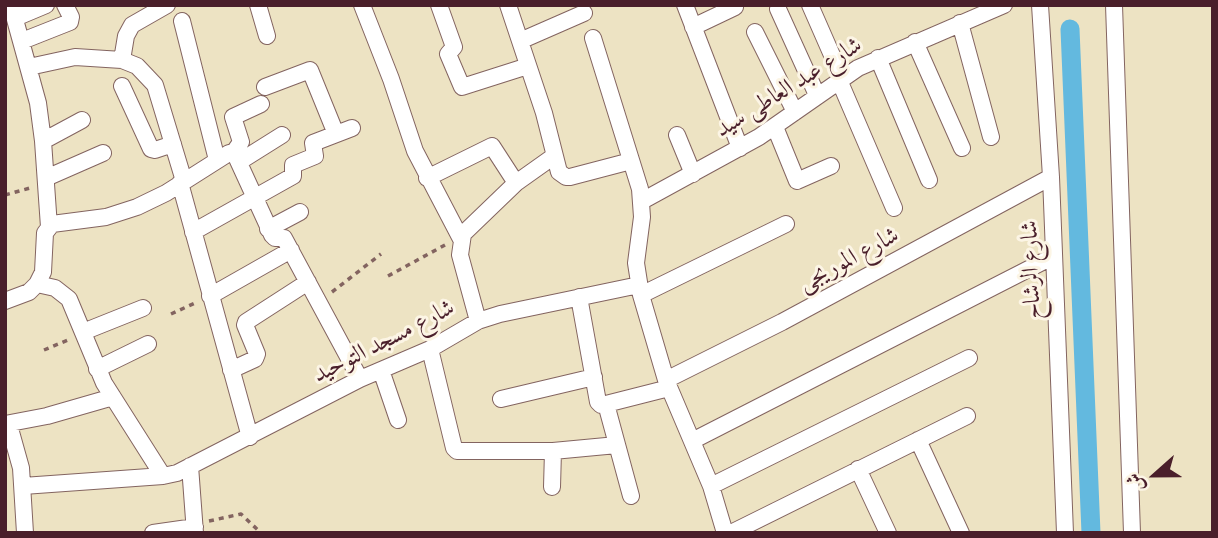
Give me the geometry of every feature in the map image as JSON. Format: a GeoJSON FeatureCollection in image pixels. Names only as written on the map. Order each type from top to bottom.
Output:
{"type":"FeatureCollection","features":[{"type":"Feature","properties":{"kind":"street"},"geometry":{"type":"LineString","coordinates":[[46,5],[12,17],[29,67],[43,141],[49,227]]}},
{"type":"Feature","properties":{"kind":"street"},"geometry":{"type":"LineString","coordinates":[[22,41],[70,22],[71,17],[65,5]]}},
{"type":"Feature","properties":{"kind":"street"},"geometry":{"type":"LineString","coordinates":[[122,60],[125,36],[132,25],[167,5]]}},
{"type":"Feature","properties":{"kind":"street"},"geometry":{"type":"LineString","coordinates":[[258,5],[267,36]]}},
{"type":"Feature","properties":{"kind":"street"},"geometry":{"type":"LineString","coordinates":[[362,5],[391,79],[404,124],[427,178],[461,239]]}},
{"type":"Feature","properties":{"kind":"street"},"geometry":{"type":"LineString","coordinates":[[439,5],[454,47],[448,54],[461,87],[528,66]]}},
{"type":"Feature","properties":{"kind":"street"},"geometry":{"type":"LineString","coordinates":[[508,5],[544,113],[559,172],[566,177],[631,161]]}},
{"type":"Feature","properties":{"kind":"street"},"geometry":{"type":"LineString","coordinates":[[685,5],[740,148]]}},
{"type":"Feature","properties":{"kind":"street"},"geometry":{"type":"LineString","coordinates":[[810,5],[894,208]]}},
{"type":"Feature","properties":{"kind":"street","name":"شارع عبد العاطى سيد"},"geometry":{"type":"LineString","coordinates":[[642,201],[775,127],[840,79],[878,58],[1004,5]]}},
{"type":"Feature","properties":{"kind":"street","name":"شارع الرشاح"},"geometry":{"type":"LineString","coordinates":[[1040,5],[1051,177],[1065,533]]}},
{"type":"Feature","properties":{"kind":"street"},"geometry":{"type":"LineString","coordinates":[[1114,5],[1132,533]]}},
{"type":"Feature","properties":{"kind":"street"},"geometry":{"type":"LineString","coordinates":[[693,27],[735,7]]}},
{"type":"Feature","properties":{"kind":"street"},"geometry":{"type":"LineString","coordinates":[[778,9],[817,95]]}},
{"type":"Feature","properties":{"kind":"street"},"geometry":{"type":"LineString","coordinates":[[520,41],[584,13]]}},
{"type":"Feature","properties":{"kind":"street"},"geometry":{"type":"LineString","coordinates":[[182,21],[217,160]]}},
{"type":"Feature","properties":{"kind":"street"},"geometry":{"type":"LineString","coordinates":[[960,23],[991,137]]}},
{"type":"Feature","properties":{"kind":"street"},"geometry":{"type":"LineString","coordinates":[[755,32],[795,112]]}},
{"type":"Feature","properties":{"kind":"street"},"geometry":{"type":"LineString","coordinates":[[593,38],[642,201],[636,263],[640,290],[668,384],[711,486],[725,533]]}},
{"type":"Feature","properties":{"kind":"street"},"geometry":{"type":"LineString","coordinates":[[915,42],[961,148]]}},
{"type":"Feature","properties":{"kind":"street"},"geometry":{"type":"LineString","coordinates":[[29,67],[75,57],[122,60],[137,66],[155,85],[173,144],[192,232],[250,437]]}},
{"type":"Feature","properties":{"kind":"street"},"geometry":{"type":"LineString","coordinates":[[878,58],[929,180]]}},
{"type":"Feature","properties":{"kind":"street"},"geometry":{"type":"LineString","coordinates":[[265,87],[310,70],[336,134]]}},
{"type":"Feature","properties":{"kind":"street"},"geometry":{"type":"LineString","coordinates":[[122,86],[151,149],[157,150],[173,144]]}},
{"type":"Feature","properties":{"kind":"street"},"geometry":{"type":"LineString","coordinates":[[261,104],[233,117],[241,142],[237,157],[268,229],[274,238],[284,237],[360,379]]}},
{"type":"Feature","properties":{"kind":"street"},"geometry":{"type":"LineString","coordinates":[[43,141],[82,120]]}},
{"type":"Feature","properties":{"kind":"street"},"geometry":{"type":"LineString","coordinates":[[775,127],[797,181],[831,166]]}},
{"type":"Feature","properties":{"kind":"street"},"geometry":{"type":"LineString","coordinates":[[192,232],[293,176],[293,166],[314,157],[316,153],[312,143],[352,128]]}},
{"type":"Feature","properties":{"kind":"street"},"geometry":{"type":"LineString","coordinates":[[237,157],[282,135]]}},
{"type":"Feature","properties":{"kind":"street"},"geometry":{"type":"LineString","coordinates":[[677,135],[693,174]]}},
{"type":"Feature","properties":{"kind":"street"},"geometry":{"type":"LineString","coordinates":[[427,178],[489,146],[496,149],[516,183]]}},
{"type":"Feature","properties":{"kind":"street"},"geometry":{"type":"LineString","coordinates":[[46,181],[103,153]]}},
{"type":"Feature","properties":{"kind":"street"},"geometry":{"type":"LineString","coordinates":[[5,301],[29,292],[37,284],[43,272],[45,233],[55,223],[121,213],[151,201],[229,153],[237,157]]}},
{"type":"Feature","properties":{"kind":"street"},"geometry":{"type":"LineString","coordinates":[[478,321],[460,255],[461,239],[467,229],[516,183],[554,156]]}},
{"type":"Feature","properties":{"kind":"street","name":"شارع الموريجى"},"geometry":{"type":"LineString","coordinates":[[606,404],[668,384],[1051,177]]}},
{"type":"Feature","properties":{"kind":"street"},"geometry":{"type":"LineString","coordinates":[[268,229],[300,212]]}},
{"type":"Feature","properties":{"kind":"street","name":"شارع مسجد التوحيد"},"geometry":{"type":"LineString","coordinates":[[23,486],[163,476],[250,437],[360,379],[430,349],[478,321],[579,297],[640,290],[786,224]]}},
{"type":"Feature","properties":{"kind":"street"},"geometry":{"type":"LineString","coordinates":[[210,296],[291,250]]}},
{"type":"Feature","properties":{"kind":"street"},"geometry":{"type":"LineString","coordinates":[[692,441],[1054,256]]}},
{"type":"Feature","properties":{"kind":"street"},"geometry":{"type":"LineString","coordinates":[[231,370],[254,359],[257,354],[245,326],[246,322],[308,282]]}},
{"type":"Feature","properties":{"kind":"street"},"geometry":{"type":"LineString","coordinates":[[37,284],[55,288],[69,299],[97,369],[163,476]]}},
{"type":"Feature","properties":{"kind":"street"},"geometry":{"type":"LineString","coordinates":[[579,297],[598,402],[601,405],[606,404],[631,496]]}},
{"type":"Feature","properties":{"kind":"street"},"geometry":{"type":"LineString","coordinates":[[83,332],[143,308]]}},
{"type":"Feature","properties":{"kind":"street"},"geometry":{"type":"LineString","coordinates":[[97,369],[148,344]]}},
{"type":"Feature","properties":{"kind":"street"},"geometry":{"type":"LineString","coordinates":[[430,349],[454,448],[457,451],[553,451],[617,445]]}},
{"type":"Feature","properties":{"kind":"street"},"geometry":{"type":"LineString","coordinates":[[711,486],[969,358]]}},
{"type":"Feature","properties":{"kind":"street"},"geometry":{"type":"LineString","coordinates":[[381,370],[398,420]]}},
{"type":"Feature","properties":{"kind":"street"},"geometry":{"type":"LineString","coordinates":[[501,399],[594,377]]}},
{"type":"Feature","properties":{"kind":"street"},"geometry":{"type":"LineString","coordinates":[[25,533],[19,456],[7,425],[113,397]]}},
{"type":"Feature","properties":{"kind":"street"},"geometry":{"type":"LineString","coordinates":[[731,533],[967,416]]}},
{"type":"Feature","properties":{"kind":"street"},"geometry":{"type":"LineString","coordinates":[[918,440],[961,533]]}},
{"type":"Feature","properties":{"kind":"street"},"geometry":{"type":"LineString","coordinates":[[552,487],[553,451]]}},
{"type":"Feature","properties":{"kind":"street"},"geometry":{"type":"LineString","coordinates":[[153,533],[195,528],[190,466]]}},
{"type":"Feature","properties":{"kind":"street"},"geometry":{"type":"LineString","coordinates":[[858,469],[888,533]]}},
{"type":"Feature","properties":{"kind":"path"},"geometry":{"type":"LineString","coordinates":[[5,195],[46,181]]}},
{"type":"Feature","properties":{"kind":"path"},"geometry":{"type":"LineString","coordinates":[[388,276],[424,255],[461,239]]}},
{"type":"Feature","properties":{"kind":"path"},"geometry":{"type":"LineString","coordinates":[[319,302],[381,254]]}},
{"type":"Feature","properties":{"kind":"path"},"geometry":{"type":"LineString","coordinates":[[171,314],[210,296]]}},
{"type":"Feature","properties":{"kind":"path"},"geometry":{"type":"LineString","coordinates":[[44,351],[83,332]]}},
{"type":"Feature","properties":{"kind":"path"},"geometry":{"type":"LineString","coordinates":[[195,528],[241,514],[261,533]]}},
{"type":"Feature","properties":{"kind":"waterway"},"geometry":{"type":"LineString","coordinates":[[1070,29],[1091,533]]}}]}
